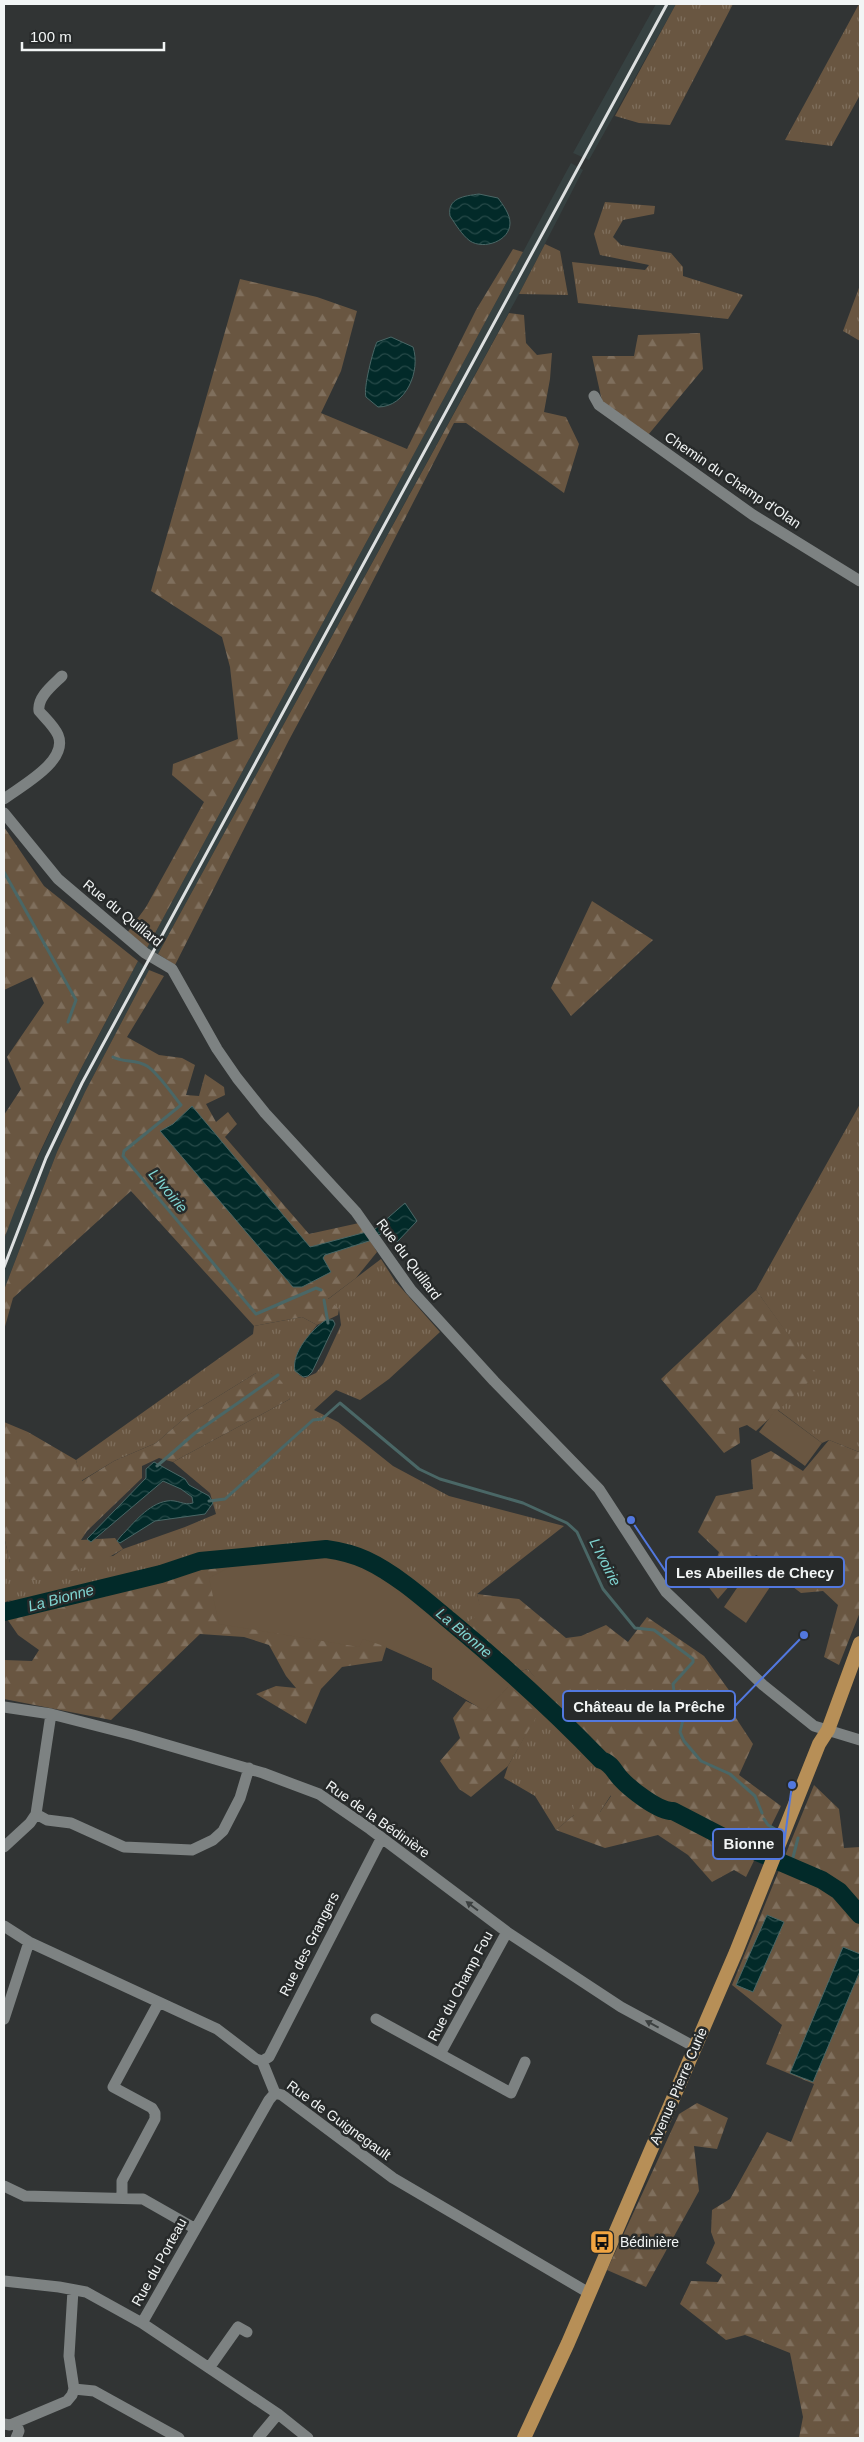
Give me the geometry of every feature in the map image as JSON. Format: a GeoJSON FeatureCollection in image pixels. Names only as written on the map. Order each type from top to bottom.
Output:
{"type":"FeatureCollection","features":[{"type":"Feature","properties":{"kind":"main road","name":"Avenue Pierre Curie"},"geometry":{"type":"LineString","coordinates":[[524,2438],[589,2293],[767,1878],[819,1744],[828,1730],[860,1643]]}},
{"type":"Feature","properties":{"kind":"street","name":"Chemin du Champ d'Olan"},"geometry":{"type":"LineString","coordinates":[[594,396],[599,405],[753,515],[860,581]]}},
{"type":"Feature","properties":{"kind":"street"},"geometry":{"type":"LineString","coordinates":[[4,799],[49,766],[58,754],[60,741],[57,734],[39,711],[38,706],[40,700],[62,676]]}},
{"type":"Feature","properties":{"kind":"street","name":"Rue du Quillard"},"geometry":{"type":"LineString","coordinates":[[4,813],[58,879],[145,953],[172,969],[217,1049],[237,1078],[265,1113],[356,1212],[411,1290],[494,1381],[598,1489],[666,1592],[763,1685],[814,1726],[860,1740]]}},
{"type":"Feature","properties":{"kind":"street","name":"Rue de la Bédinière"},"geometry":{"type":"LineString","coordinates":[[4,1707],[51,1714],[133,1734],[249,1768],[319,1794],[507,1932],[621,2007],[695,2047]]}},
{"type":"Feature","properties":{"kind":"street"},"geometry":{"type":"LineString","coordinates":[[4,1847],[30,1823],[36,1814],[51,1714]]}},
{"type":"Feature","properties":{"kind":"street"},"geometry":{"type":"LineString","coordinates":[[36,1814],[47,1820],[70,1823],[124,1847],[150,1850],[192,1850],[213,1840],[223,1831],[240,1798],[249,1768]]}},
{"type":"Feature","properties":{"kind":"street","name":"Rue des Grangers"},"geometry":{"type":"LineString","coordinates":[[262,2061],[269,2057],[380,1839]]}},
{"type":"Feature","properties":{"kind":"street"},"geometry":{"type":"LineString","coordinates":[[4,1926],[29,1942],[217,2029],[256,2059],[262,2061]]}},
{"type":"Feature","properties":{"kind":"street","name":"Rue du Champ Fou"},"geometry":{"type":"LineString","coordinates":[[440,2054],[507,1932]]}},
{"type":"Feature","properties":{"kind":"street"},"geometry":{"type":"LineString","coordinates":[[4,2019],[29,1942]]}},
{"type":"Feature","properties":{"kind":"street"},"geometry":{"type":"LineString","coordinates":[[122,2198],[122,2181],[155,2119],[155,2113],[152,2108],[113,2087],[159,2002]]}},
{"type":"Feature","properties":{"kind":"street"},"geometry":{"type":"LineString","coordinates":[[376,2019],[511,2093],[525,2062]]}},
{"type":"Feature","properties":{"kind":"street","name":"Rue de Guignegault"},"geometry":{"type":"LineString","coordinates":[[262,2061],[275,2094],[282,2095],[393,2178],[589,2293]]}},
{"type":"Feature","properties":{"kind":"street","name":"Rue du Porteau"},"geometry":{"type":"LineString","coordinates":[[275,2094],[269,2100],[194,2228],[142,2323],[278,2414],[308,2438]]}},
{"type":"Feature","properties":{"kind":"street"},"geometry":{"type":"LineString","coordinates":[[4,2186],[25,2196],[143,2199],[194,2228]]}},
{"type":"Feature","properties":{"kind":"street"},"geometry":{"type":"LineString","coordinates":[[4,2282],[86,2292],[142,2323]]}},
{"type":"Feature","properties":{"kind":"street"},"geometry":{"type":"LineString","coordinates":[[4,2424],[16,2423],[67,2401],[73,2392],[69,2356],[73,2290]]}},
{"type":"Feature","properties":{"kind":"street"},"geometry":{"type":"LineString","coordinates":[[209,2368],[238,2327],[247,2332]]}},
{"type":"Feature","properties":{"kind":"street"},"geometry":{"type":"LineString","coordinates":[[73,2392],[94,2391],[179,2438]]}},
{"type":"Feature","properties":{"kind":"street"},"geometry":{"type":"LineString","coordinates":[[258,2438],[278,2414]]}},
{"type":"Feature","properties":{"kind":"street"},"geometry":{"type":"LineString","coordinates":[[16,2423],[18,2430],[16,2438]]}},
{"type":"Feature","properties":{"kind":"shaded area"},"geometry":{"type":"Polygon","coordinates":[[[656,4],[676,4],[589,160],[573,153],[656,4]]]}},
{"type":"Feature","properties":{"kind":"shaded area"},"geometry":{"type":"Polygon","coordinates":[[[571,163],[583,170],[519,294],[158,954],[147,948],[571,163]]]}},
{"type":"Feature","properties":{"kind":"shaded area"},"geometry":{"type":"Polygon","coordinates":[[[138,961],[149,970],[85,1092],[57,1152],[4,1290],[4,1239],[17,1201],[73,1084],[138,961]]]}},
{"type":"Feature","properties":{"kind":"green space"},"geometry":{"type":"Polygon","coordinates":[[[676,4],[733,4],[670,125],[639,123],[615,116],[676,4]]]}},
{"type":"Feature","properties":{"kind":"green space"},"geometry":{"type":"Polygon","coordinates":[[[859,4],[860,95],[832,146],[785,140],[859,4]]]}},
{"type":"Feature","properties":{"kind":"green space"},"geometry":{"type":"Polygon","coordinates":[[[605,202],[655,206],[654,214],[623,220],[613,237],[621,245],[671,253],[683,267],[683,276],[743,295],[728,319],[578,303],[572,262],[645,270],[649,265],[600,255],[594,234],[605,202]]]}},
{"type":"Feature","properties":{"kind":"green space"},"geometry":{"type":"Polygon","coordinates":[[[545,244],[560,251],[568,295],[519,294],[545,244]]]}},
{"type":"Feature","properties":{"kind":"green space"},"geometry":{"type":"Polygon","coordinates":[[[513,249],[523,252],[147,948],[127,933],[146,907],[204,802],[172,775],[173,764],[238,739],[230,667],[222,637],[151,591],[240,279],[317,297],[357,311],[341,371],[321,413],[407,449],[476,310],[513,249]]]}},
{"type":"Feature","properties":{"kind":"green space"},"geometry":{"type":"Polygon","coordinates":[[[860,285],[860,341],[843,331],[860,285]]]}},
{"type":"Feature","properties":{"kind":"green space"},"geometry":{"type":"Polygon","coordinates":[[[509,313],[524,315],[526,343],[537,355],[552,353],[550,379],[544,412],[566,417],[579,444],[564,493],[466,423],[454,423],[289,740],[175,965],[158,954],[509,313]]]}},
{"type":"Feature","properties":{"kind":"green space"},"geometry":{"type":"Polygon","coordinates":[[[700,333],[703,369],[648,435],[602,401],[592,356],[634,356],[638,335],[700,333]]]}},
{"type":"Feature","properties":{"kind":"green space"},"geometry":{"type":"Polygon","coordinates":[[[4,827],[44,886],[138,961],[49,1132],[4,1239],[4,1115],[21,1089],[7,1057],[44,1003],[32,977],[4,990],[4,827]]]}},
{"type":"Feature","properties":{"kind":"green space"},"geometry":{"type":"Polygon","coordinates":[[[592,901],[653,940],[571,1016],[551,988],[592,901]]]}},
{"type":"Feature","properties":{"kind":"green space"},"geometry":{"type":"Polygon","coordinates":[[[149,970],[164,976],[127,1037],[159,1055],[182,1058],[195,1065],[186,1095],[199,1096],[205,1074],[224,1087],[225,1095],[206,1104],[216,1122],[228,1112],[237,1124],[225,1137],[309,1234],[359,1223],[377,1252],[356,1278],[328,1299],[339,1309],[338,1315],[317,1325],[302,1317],[254,1326],[131,1191],[13,1298],[4,1330],[4,1290],[57,1152],[85,1092],[149,970]]]}},
{"type":"Feature","properties":{"kind":"green space"},"geometry":{"type":"Polygon","coordinates":[[[860,1104],[859,1452],[829,1440],[822,1443],[778,1410],[816,1374],[756,1290],[860,1104]]]}},
{"type":"Feature","properties":{"kind":"green space"},"geometry":{"type":"Polygon","coordinates":[[[381,1259],[395,1281],[440,1332],[389,1379],[360,1400],[336,1390],[314,1410],[338,1422],[393,1466],[449,1496],[564,1526],[477,1594],[493,1653],[513,1673],[528,1669],[542,1685],[568,1727],[603,1757],[611,1795],[600,1812],[574,1815],[556,1830],[535,1796],[504,1778],[508,1766],[537,1714],[508,1687],[485,1711],[432,1679],[432,1668],[209,1568],[39,1609],[9,1600],[4,1603],[4,1536],[10,1563],[113,1556],[123,1549],[216,1514],[210,1493],[173,1462],[290,1399],[271,1373],[256,1373],[188,1415],[156,1443],[114,1461],[81,1481],[76,1460],[253,1334],[254,1326],[302,1317],[317,1325],[304,1342],[295,1363],[299,1375],[305,1378],[316,1373],[323,1364],[341,1325],[339,1309],[327,1300],[381,1259]]]}},
{"type":"Feature","properties":{"kind":"green space"},"geometry":{"type":"Polygon","coordinates":[[[756,1290],[817,1374],[756,1431],[747,1425],[739,1428],[740,1443],[724,1453],[661,1379],[756,1290]]]}},
{"type":"Feature","properties":{"kind":"green space"},"geometry":{"type":"Polygon","coordinates":[[[256,1373],[271,1373],[282,1382],[290,1399],[173,1462],[159,1458],[142,1466],[142,1478],[87,1531],[81,1540],[115,1538],[123,1549],[99,1563],[42,1580],[29,1580],[10,1563],[4,1536],[4,1422],[28,1432],[76,1460],[82,1481],[114,1461],[156,1443],[188,1415],[256,1373]]]}},
{"type":"Feature","properties":{"kind":"green space"},"geometry":{"type":"Polygon","coordinates":[[[776,1409],[822,1443],[805,1466],[759,1432],[776,1409]]]}},
{"type":"Feature","properties":{"kind":"green space"},"geometry":{"type":"Polygon","coordinates":[[[829,1440],[859,1452],[860,1450],[860,1612],[839,1665],[824,1657],[838,1605],[823,1591],[801,1593],[785,1581],[781,1567],[756,1555],[718,1599],[707,1585],[719,1552],[698,1532],[716,1496],[753,1489],[751,1460],[771,1451],[803,1471],[829,1440]]]}},
{"type":"Feature","properties":{"kind":"green space"},"geometry":{"type":"Polygon","coordinates":[[[758,1557],[780,1572],[746,1623],[724,1607],[758,1557]]]}},
{"type":"Feature","properties":{"kind":"green space"},"geometry":{"type":"Polygon","coordinates":[[[297,1561],[346,1561],[373,1574],[445,1627],[509,1686],[485,1711],[432,1679],[432,1668],[390,1648],[363,1639],[359,1647],[219,1624],[209,1578],[230,1567],[297,1561]]]}},
{"type":"Feature","properties":{"kind":"green space"},"geometry":{"type":"Polygon","coordinates":[[[230,1567],[388,1641],[382,1661],[342,1667],[321,1689],[306,1724],[256,1694],[276,1686],[296,1688],[286,1676],[269,1645],[244,1637],[200,1634],[111,1720],[4,1699],[4,1660],[32,1661],[39,1650],[18,1635],[5,1616],[8,1600],[39,1609],[209,1568],[230,1567]]]}},
{"type":"Feature","properties":{"kind":"green space"},"geometry":{"type":"Polygon","coordinates":[[[477,1594],[519,1599],[566,1638],[581,1636],[606,1625],[628,1642],[647,1617],[704,1656],[731,1693],[732,1712],[753,1744],[739,1775],[781,1806],[746,1877],[734,1870],[712,1882],[688,1855],[658,1835],[605,1848],[556,1830],[574,1815],[573,1799],[585,1794],[600,1812],[611,1796],[596,1780],[605,1771],[603,1763],[595,1751],[573,1733],[563,1721],[528,1669],[513,1673],[461,1626],[481,1613],[477,1594]]]}},
{"type":"Feature","properties":{"kind":"green space"},"geometry":{"type":"Polygon","coordinates":[[[509,1686],[538,1714],[508,1766],[471,1797],[459,1789],[440,1761],[460,1738],[453,1718],[466,1701],[485,1710],[509,1686]]]}},
{"type":"Feature","properties":{"kind":"green space"},"geometry":{"type":"Polygon","coordinates":[[[814,1785],[839,1809],[844,1848],[860,1847],[860,2438],[799,2438],[803,2417],[790,2353],[745,2335],[726,2340],[680,2304],[691,2281],[718,2282],[722,2275],[706,2263],[715,2243],[711,2232],[712,2210],[730,2199],[767,2132],[791,2142],[814,2084],[766,2064],[782,2025],[732,1985],[814,1785]]]}},
{"type":"Feature","properties":{"kind":"green space"},"geometry":{"type":"Polygon","coordinates":[[[697,2103],[728,2118],[717,2149],[694,2146],[699,2191],[646,2287],[607,2270],[679,2114],[697,2103]]]}},
{"type":"Feature","properties":{"kind":"water"},"geometry":{"type":"Polygon","coordinates":[[[479,194],[498,198],[510,220],[506,235],[495,242],[482,245],[470,241],[450,216],[451,205],[454,202],[462,197],[479,194]]]}},
{"type":"Feature","properties":{"kind":"water"},"geometry":{"type":"Polygon","coordinates":[[[391,337],[413,347],[415,366],[413,377],[409,386],[396,401],[378,407],[366,397],[367,378],[377,342],[391,337]]]}},
{"type":"Feature","properties":{"kind":"water"},"geometry":{"type":"Polygon","coordinates":[[[192,1106],[310,1247],[374,1230],[405,1203],[417,1221],[397,1242],[382,1233],[369,1241],[325,1255],[323,1258],[331,1272],[302,1287],[293,1287],[160,1131],[173,1124],[192,1106]]]}},
{"type":"Feature","properties":{"kind":"water"},"geometry":{"type":"Polygon","coordinates":[[[326,1320],[333,1320],[335,1324],[312,1372],[308,1376],[303,1377],[295,1371],[296,1357],[299,1349],[309,1335],[326,1320]]]}},
{"type":"Feature","properties":{"kind":"water"},"geometry":{"type":"Polygon","coordinates":[[[154,1462],[185,1479],[189,1485],[209,1496],[213,1503],[205,1514],[155,1521],[120,1543],[117,1541],[136,1520],[160,1503],[174,1501],[187,1504],[193,1503],[192,1497],[181,1489],[163,1481],[91,1542],[87,1539],[146,1478],[146,1469],[154,1462]]]}},
{"type":"Feature","properties":{"kind":"water"},"geometry":{"type":"Polygon","coordinates":[[[767,1915],[784,1922],[753,1992],[736,1985],[767,1915]]]}},
{"type":"Feature","properties":{"kind":"water"},"geometry":{"type":"Polygon","coordinates":[[[843,1947],[860,1954],[860,1971],[813,2082],[790,2073],[843,1947]]]}},
{"type":"Feature","properties":{"kind":"waterway","name":"L'Ivoirie"},"geometry":{"type":"LineString","coordinates":[[4,872],[76,1000],[68,1022]]}},
{"type":"Feature","properties":{"kind":"waterway","name":"L'Ivoirie"},"geometry":{"type":"LineString","coordinates":[[113,1057],[139,1062],[147,1066],[181,1105],[124,1151],[123,1156],[256,1314],[316,1288],[321,1290]]}},
{"type":"Feature","properties":{"kind":"waterway","name":"L'Ivoirie"},"geometry":{"type":"LineString","coordinates":[[324,1300],[328,1323]]}},
{"type":"Feature","properties":{"kind":"waterway"},"geometry":{"type":"LineString","coordinates":[[157,1466],[195,1433],[278,1375]]}},
{"type":"Feature","properties":{"kind":"waterway","name":"L'Ivoirie"},"geometry":{"type":"LineString","coordinates":[[209,1501],[225,1499],[313,1420],[322,1419],[340,1403],[419,1469],[440,1479],[523,1503],[567,1523],[577,1532],[603,1589],[635,1628],[654,1630],[693,1659],[693,1662],[673,1684],[676,1705],[683,1720],[680,1732],[684,1741],[701,1761],[730,1774],[755,1796],[762,1813]]}},
{"type":"Feature","properties":{"kind":"waterway","name":"La Bionne"},"geometry":{"type":"LineString","coordinates":[[4,1612],[161,1574],[200,1561],[326,1549],[356,1556],[377,1566],[420,1595],[508,1670],[601,1760],[610,1765],[620,1778],[637,1794],[660,1808],[673,1811],[729,1840],[822,1880],[839,1891],[860,1915]]}},
{"type":"Feature","properties":{"kind":"waterway","name":"L'Ivoirie"},"geometry":{"type":"LineString","coordinates":[[764,1819],[768,1825],[775,1829]]}},
{"type":"Feature","properties":{"kind":"waterway","name":"L'Ivoirie"},"geometry":{"type":"LineString","coordinates":[[791,1865],[798,1838]]}},
{"type":"Feature","properties":{"kind":"railway"},"geometry":{"type":"LineString","coordinates":[[4,1267],[46,1158],[82,1083],[667,4]]}},
{"type":"Feature","properties":{"kind":"place","name":"Les Abeilles de Checy"},"geometry":{"type":"Point","coordinates":[631,1520]}},
{"type":"Feature","properties":{"kind":"place","name":"Château de la Prêche"},"geometry":{"type":"Point","coordinates":[804,1635]}},
{"type":"Feature","properties":{"kind":"place","name":"Bionne"},"geometry":{"type":"Point","coordinates":[792,1785]}},
{"type":"Feature","properties":{"kind":"place","name":"Bédinière"},"geometry":{"type":"Point","coordinates":[602,2242]}}]}
